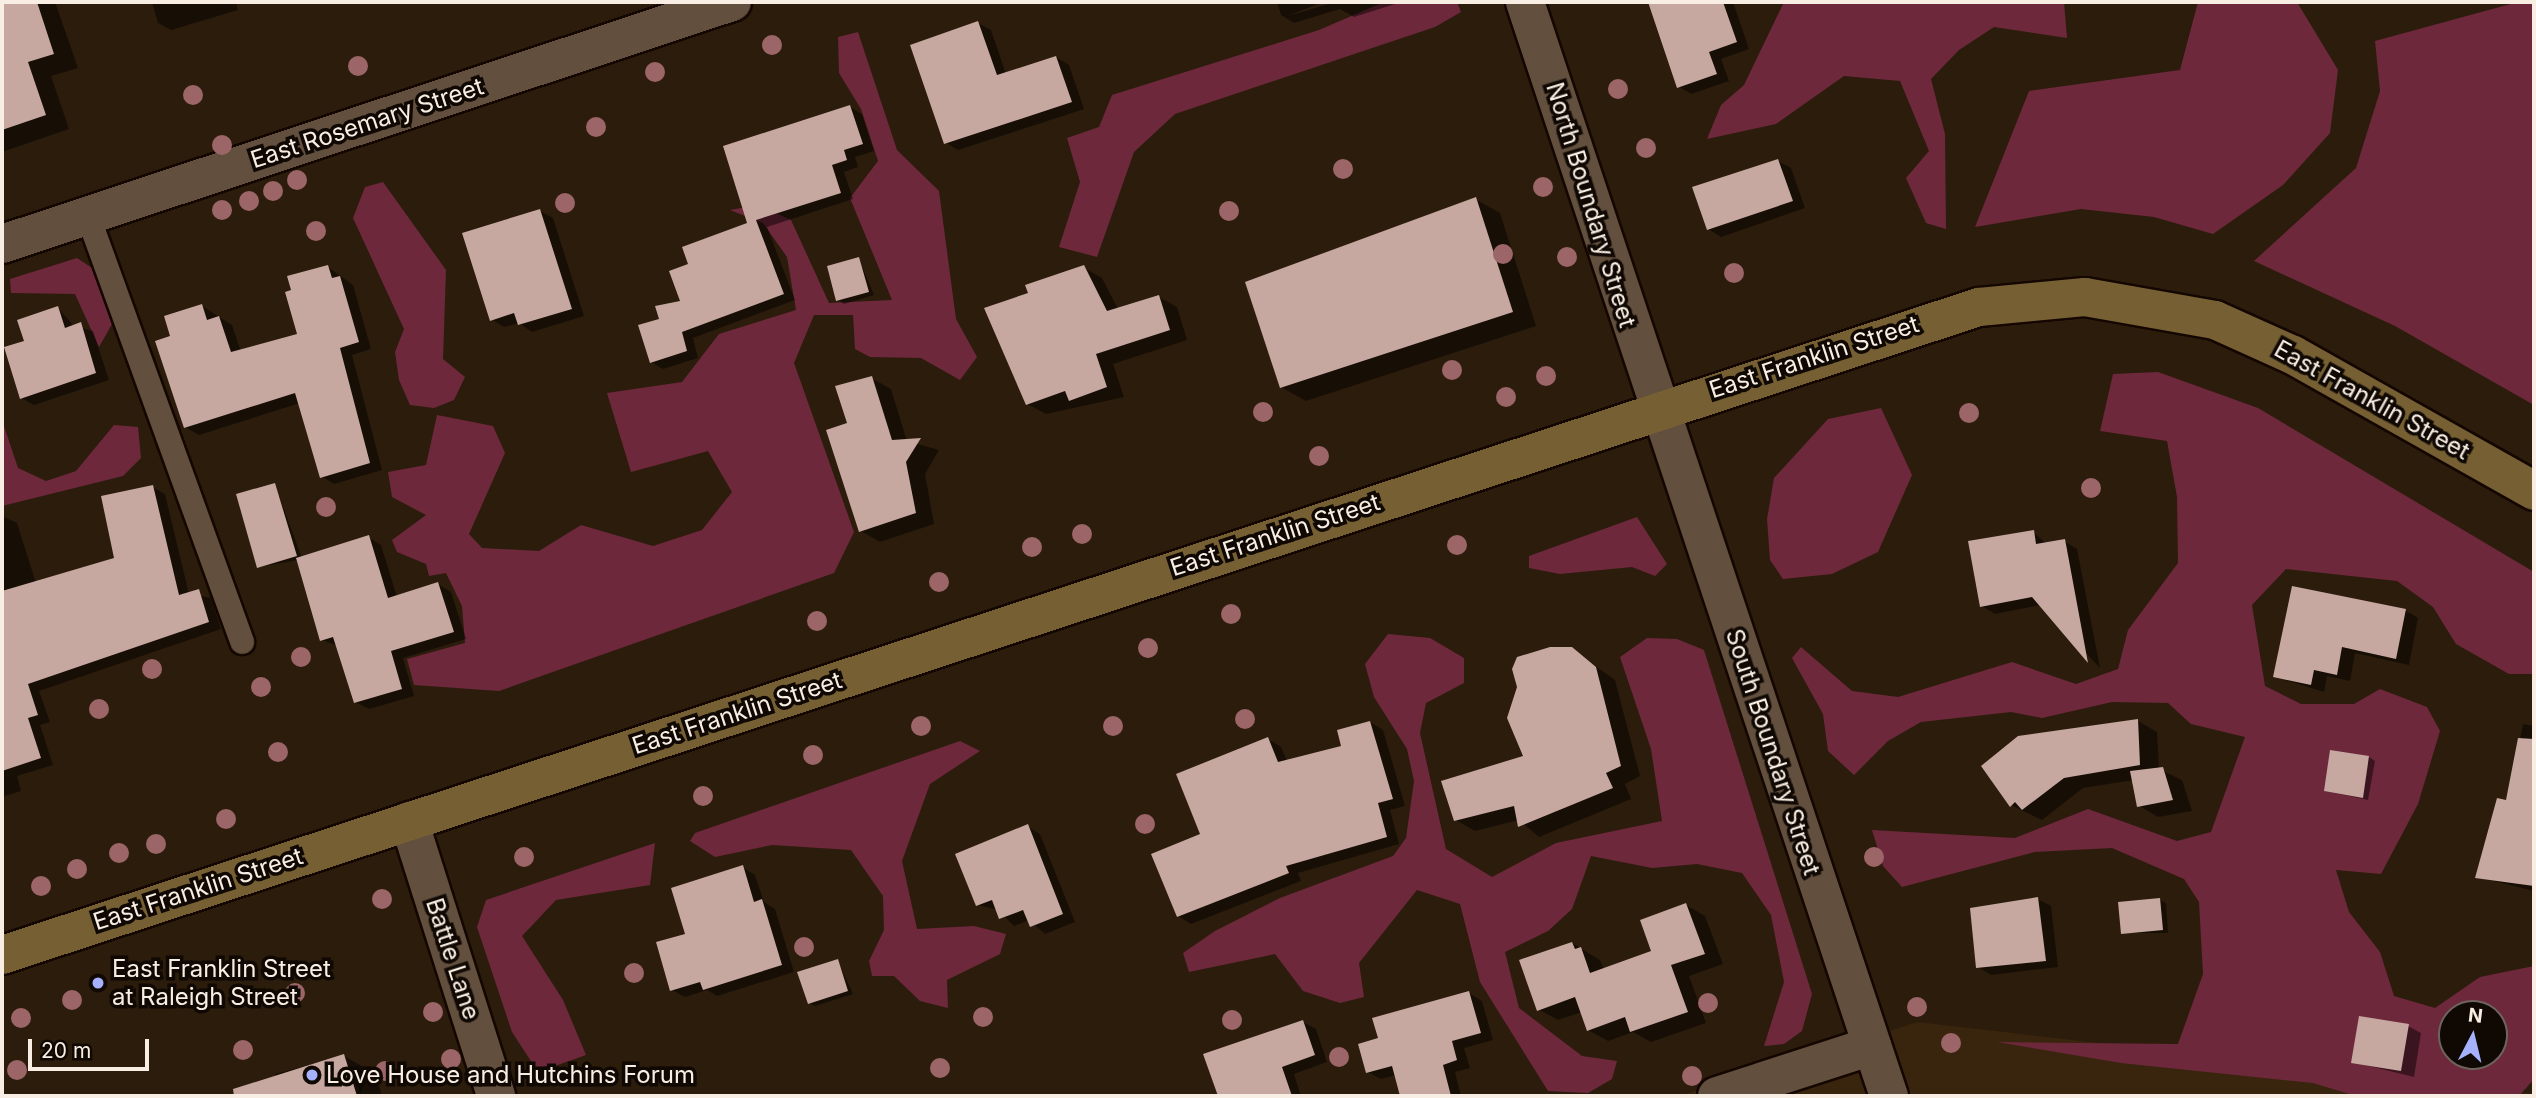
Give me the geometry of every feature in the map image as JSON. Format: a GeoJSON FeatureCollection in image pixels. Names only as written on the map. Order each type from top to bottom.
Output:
{"type":"FeatureCollection","features":[{"type":"Feature","properties":{"kind":"main road","name":"East Franklin Street"},"geometry":{"type":"LineString","coordinates":[[2,955],[1658,408],[1979,307],[2051,297],[2127,300],[2253,335],[2534,491]]}},
{"type":"Feature","properties":{"kind":"street","name":"East Rosemary Street"},"geometry":{"type":"LineString","coordinates":[[2,244],[732,2]]}},
{"type":"Feature","properties":{"kind":"street","name":"North Boundary Street"},"geometry":{"type":"LineString","coordinates":[[1525,2],[1658,408]]}},
{"type":"Feature","properties":{"kind":"street","name":"South Boundary Street"},"geometry":{"type":"LineString","coordinates":[[1658,408],[1889,1096]]}},
{"type":"Feature","properties":{"kind":"street","name":"Battle Lane"},"geometry":{"type":"LineString","coordinates":[[409,821],[496,1096]]}},
{"type":"Feature","properties":{"kind":"street"},"geometry":{"type":"LineString","coordinates":[[1717,1096],[1872,1045]]}},
{"type":"Feature","properties":{"kind":"lane"},"geometry":{"type":"LineString","coordinates":[[88,216],[242,642]]}},
{"type":"Feature","properties":{"kind":"shaded area"},"geometry":{"type":"Polygon","coordinates":[[[1384,2],[1457,2],[1461,12],[1435,27],[1175,114],[1134,152],[1097,257],[1059,247],[1080,182],[1067,138],[1099,127],[1112,95],[1319,30],[1384,2]]]}},
{"type":"Feature","properties":{"kind":"shaded area"},"geometry":{"type":"Polygon","coordinates":[[[1784,2],[2064,2],[2067,38],[1994,27],[1959,50],[1931,79],[1945,134],[1946,229],[1926,223],[1906,178],[1929,151],[1900,81],[1844,76],[1776,124],[1707,139],[1721,105],[1744,85],[1784,2]]]}},
{"type":"Feature","properties":{"kind":"shaded area"},"geometry":{"type":"Polygon","coordinates":[[[2198,2],[2297,2],[2338,70],[2330,133],[2283,185],[2213,234],[2154,217],[2081,209],[1975,227],[2029,91],[2180,70],[2198,2]]]}},
{"type":"Feature","properties":{"kind":"shaded area"},"geometry":{"type":"Polygon","coordinates":[[[2518,2],[2534,2],[2534,405],[2395,326],[2254,261],[2356,168],[2380,91],[2375,41],[2518,2]]]}},
{"type":"Feature","properties":{"kind":"shaded area"},"geometry":{"type":"Polygon","coordinates":[[[858,32],[897,150],[939,191],[956,319],[977,357],[960,380],[921,358],[870,357],[855,349],[853,315],[814,315],[794,363],[854,532],[834,573],[499,691],[414,685],[407,659],[465,643],[462,606],[446,573],[429,576],[426,564],[397,552],[392,540],[426,515],[392,497],[388,472],[426,465],[437,415],[493,426],[505,453],[469,534],[482,548],[539,551],[581,525],[653,546],[702,530],[732,492],[708,451],[631,472],[607,393],[682,382],[719,334],[796,310],[787,257],[763,223],[730,210],[758,205],[791,220],[829,303],[892,300],[850,198],[878,161],[861,109],[839,73],[838,37],[858,32]]]}},
{"type":"Feature","properties":{"kind":"shaded area"},"geometry":{"type":"Polygon","coordinates":[[[383,182],[446,270],[443,359],[465,377],[454,400],[434,408],[410,405],[399,380],[395,352],[404,329],[353,218],[365,187],[383,182]]]}},
{"type":"Feature","properties":{"kind":"shaded area"},"geometry":{"type":"Polygon","coordinates":[[[77,258],[92,268],[112,324],[99,347],[75,294],[11,293],[10,279],[77,258]]]}},
{"type":"Feature","properties":{"kind":"shaded area"},"geometry":{"type":"Polygon","coordinates":[[[2158,372],[2258,408],[2534,572],[2534,674],[2509,674],[2456,644],[2433,607],[2397,581],[2286,569],[2252,605],[2265,686],[2301,704],[2354,704],[2380,689],[2427,707],[2440,731],[2418,804],[2381,874],[2336,870],[2349,912],[2380,952],[2394,996],[2435,1008],[2438,1006],[2438,1070],[2508,1070],[2508,1000],[2447,1000],[2480,977],[2534,966],[2534,1079],[2519,1096],[2356,1096],[2313,1083],[2121,1063],[1997,1042],[2178,1044],[2203,974],[2199,902],[2184,879],[2112,848],[2035,852],[1902,887],[1883,866],[1872,830],[2015,838],[2088,809],[2177,841],[2211,832],[2245,737],[2191,724],[2168,703],[2112,702],[2042,718],[2011,712],[1921,722],[1888,741],[1854,775],[1828,751],[1823,714],[1792,658],[1801,647],[1852,691],[1898,697],[2012,662],[2076,684],[2118,669],[2128,630],[2178,563],[2177,497],[2167,441],[2100,431],[2113,374],[2158,372]]]}},
{"type":"Feature","properties":{"kind":"shaded area"},"geometry":{"type":"Polygon","coordinates":[[[1881,408],[1912,475],[1878,552],[1832,574],[1783,579],[1770,560],[1767,519],[1774,478],[1828,419],[1881,408]]]}},
{"type":"Feature","properties":{"kind":"shaded area"},"geometry":{"type":"Polygon","coordinates":[[[2,420],[18,468],[46,481],[76,471],[114,425],[138,427],[141,458],[123,476],[2,506],[2,420]]]}},
{"type":"Feature","properties":{"kind":"shaded area"},"geometry":{"type":"Polygon","coordinates":[[[1637,517],[1667,564],[1655,576],[1632,567],[1560,574],[1529,568],[1529,556],[1637,517]]]}},
{"type":"Feature","properties":{"kind":"shaded area"},"geometry":{"type":"Polygon","coordinates":[[[1388,634],[1430,638],[1464,658],[1464,683],[1426,703],[1420,733],[1446,849],[1492,877],[1556,843],[1662,821],[1651,749],[1620,657],[1647,638],[1677,639],[1704,650],[1812,994],[1802,1031],[1784,1044],[1764,1046],[1784,982],[1771,915],[1742,873],[1697,864],[1652,868],[1591,856],[1572,909],[1548,931],[1505,952],[1519,1008],[1582,1056],[1617,1061],[1612,1079],[1588,1093],[1548,1091],[1480,982],[1460,904],[1417,890],[1359,963],[1364,997],[1340,1003],[1303,991],[1275,954],[1189,972],[1183,953],[1215,931],[1280,898],[1393,856],[1406,838],[1414,781],[1407,749],[1374,697],[1365,664],[1388,634]]]}},
{"type":"Feature","properties":{"kind":"shaded area"},"geometry":{"type":"Polygon","coordinates":[[[960,741],[980,751],[930,784],[902,861],[917,929],[974,926],[1006,934],[1000,954],[947,980],[948,1008],[920,1001],[894,976],[872,976],[869,961],[884,930],[883,896],[851,850],[772,845],[715,857],[690,841],[695,833],[960,741]]]}},
{"type":"Feature","properties":{"kind":"shaded area"},"geometry":{"type":"Polygon","coordinates":[[[655,843],[650,885],[556,900],[522,936],[563,1000],[586,1055],[538,1072],[512,1032],[477,927],[486,900],[655,843]]]}},
{"type":"Feature","properties":{"kind":"shaded area"},"geometry":{"type":"Polygon","coordinates":[[[1918,1022],[2534,1094],[2534,1096],[1679,1096],[1918,1022]]]}},
{"type":"Feature","properties":{"kind":"building"},"geometry":{"type":"Polygon","coordinates":[[[2,2],[37,2],[54,54],[28,62],[46,115],[2,130],[2,2]]]}},
{"type":"Feature","properties":{"kind":"building"},"geometry":{"type":"Polygon","coordinates":[[[1648,2],[1723,2],[1737,42],[1709,52],[1717,74],[1677,88],[1648,2]]]}},
{"type":"Feature","properties":{"kind":"building"},"geometry":{"type":"Polygon","coordinates":[[[978,21],[997,75],[1056,56],[1072,102],[944,144],[910,45],[978,21]]]}},
{"type":"Feature","properties":{"kind":"building"},"geometry":{"type":"Polygon","coordinates":[[[850,105],[863,144],[844,150],[847,160],[832,165],[841,193],[756,220],[784,294],[682,332],[687,351],[650,363],[638,325],[659,319],[655,306],[680,301],[669,271],[688,264],[682,247],[747,223],[723,146],[850,105]]]}},
{"type":"Feature","properties":{"kind":"building"},"geometry":{"type":"Polygon","coordinates":[[[1778,159],[1793,201],[1707,230],[1692,187],[1778,159]]]}},
{"type":"Feature","properties":{"kind":"building"},"geometry":{"type":"Polygon","coordinates":[[[1476,197],[1513,312],[1280,388],[1245,282],[1476,197]]]}},
{"type":"Feature","properties":{"kind":"building"},"geometry":{"type":"Polygon","coordinates":[[[540,209],[572,309],[518,325],[514,313],[490,321],[462,233],[540,209]]]}},
{"type":"Feature","properties":{"kind":"building"},"geometry":{"type":"Polygon","coordinates":[[[859,257],[869,292],[836,301],[827,266],[859,257]]]}},
{"type":"Feature","properties":{"kind":"building"},"geometry":{"type":"Polygon","coordinates":[[[328,265],[332,278],[340,276],[359,342],[340,348],[370,463],[320,478],[295,393],[184,428],[155,341],[170,336],[164,316],[202,304],[207,320],[219,316],[231,352],[297,334],[285,292],[291,290],[287,276],[328,265]]]}},
{"type":"Feature","properties":{"kind":"building"},"geometry":{"type":"Polygon","coordinates":[[[1084,265],[1107,311],[1159,295],[1170,330],[1096,354],[1107,387],[1069,401],[1065,391],[1026,405],[984,308],[1028,293],[1025,285],[1084,265]]]}},
{"type":"Feature","properties":{"kind":"building"},"geometry":{"type":"Polygon","coordinates":[[[58,306],[65,328],[81,322],[96,373],[20,399],[4,347],[24,341],[17,320],[58,306]]]}},
{"type":"Feature","properties":{"kind":"building"},"geometry":{"type":"Polygon","coordinates":[[[872,376],[892,440],[921,438],[906,462],[916,513],[859,532],[826,430],[847,423],[835,386],[872,376]]]}},
{"type":"Feature","properties":{"kind":"building"},"geometry":{"type":"Polygon","coordinates":[[[275,483],[297,556],[257,568],[236,494],[275,483]]]}},
{"type":"Feature","properties":{"kind":"building"},"geometry":{"type":"Polygon","coordinates":[[[153,485],[179,595],[199,589],[209,622],[28,684],[38,715],[28,718],[41,758],[2,771],[2,591],[114,558],[101,496],[153,485]]]}},
{"type":"Feature","properties":{"kind":"building"},"geometry":{"type":"Polygon","coordinates":[[[2034,530],[2036,544],[2065,539],[2088,663],[2032,597],[1980,607],[1968,541],[2034,530]]]}},
{"type":"Feature","properties":{"kind":"building"},"geometry":{"type":"Polygon","coordinates":[[[369,535],[388,598],[438,582],[454,632],[391,651],[402,689],[354,703],[333,637],[320,641],[296,558],[369,535]]]}},
{"type":"Feature","properties":{"kind":"building"},"geometry":{"type":"Polygon","coordinates":[[[2292,586],[2406,609],[2396,659],[2342,647],[2337,675],[2314,670],[2311,685],[2273,677],[2292,586]]]}},
{"type":"Feature","properties":{"kind":"building"},"geometry":{"type":"Polygon","coordinates":[[[1550,647],[1572,647],[1596,667],[1621,766],[1606,773],[1613,788],[1518,827],[1514,806],[1454,821],[1441,781],[1523,756],[1507,718],[1517,687],[1512,669],[1517,657],[1550,647]]]}},
{"type":"Feature","properties":{"kind":"building"},"geometry":{"type":"Polygon","coordinates":[[[2138,719],[2140,765],[2064,778],[2022,810],[2015,802],[2010,807],[1981,766],[2018,736],[2138,719]]]}},
{"type":"Feature","properties":{"kind":"building"},"geometry":{"type":"Polygon","coordinates":[[[1370,721],[1393,799],[1378,803],[1387,837],[1286,866],[1289,873],[1177,917],[1151,854],[1200,834],[1176,774],[1268,737],[1278,762],[1341,746],[1337,730],[1370,721]]]}},
{"type":"Feature","properties":{"kind":"building"},"geometry":{"type":"Polygon","coordinates":[[[2518,738],[2534,739],[2534,886],[2475,878],[2497,798],[2506,800],[2518,738]]]}},
{"type":"Feature","properties":{"kind":"building"},"geometry":{"type":"Polygon","coordinates":[[[2330,750],[2369,756],[2363,798],[2324,791],[2330,750]]]}},
{"type":"Feature","properties":{"kind":"building"},"geometry":{"type":"Polygon","coordinates":[[[2163,767],[2173,800],[2137,807],[2130,771],[2163,767]]]}},
{"type":"Feature","properties":{"kind":"building"},"geometry":{"type":"Polygon","coordinates":[[[1028,824],[1063,914],[1030,927],[1023,910],[999,919],[992,900],[976,906],[955,854],[1028,824]]]}},
{"type":"Feature","properties":{"kind":"building"},"geometry":{"type":"Polygon","coordinates":[[[743,865],[754,902],[762,899],[782,965],[703,990],[700,982],[670,991],[656,942],[685,934],[671,888],[743,865]]]}},
{"type":"Feature","properties":{"kind":"building"},"geometry":{"type":"Polygon","coordinates":[[[2038,897],[2046,961],[1976,968],[1970,908],[2038,897]]]}},
{"type":"Feature","properties":{"kind":"building"},"geometry":{"type":"Polygon","coordinates":[[[2160,898],[2163,930],[2121,934],[2118,902],[2160,898]]]}},
{"type":"Feature","properties":{"kind":"building"},"geometry":{"type":"Polygon","coordinates":[[[1686,903],[1705,954],[1671,965],[1688,1012],[1630,1032],[1625,1017],[1587,1031],[1575,997],[1537,1011],[1519,960],[1572,942],[1575,949],[1581,947],[1590,973],[1651,951],[1640,920],[1686,903]]]}},
{"type":"Feature","properties":{"kind":"building"},"geometry":{"type":"Polygon","coordinates":[[[838,959],[848,991],[808,1004],[797,972],[838,959]]]}},
{"type":"Feature","properties":{"kind":"building"},"geometry":{"type":"Polygon","coordinates":[[[1469,991],[1481,1033],[1452,1041],[1457,1060],[1443,1065],[1451,1096],[1400,1096],[1392,1066],[1366,1073],[1358,1044],[1378,1038],[1372,1018],[1469,991]]]}},
{"type":"Feature","properties":{"kind":"building"},"geometry":{"type":"Polygon","coordinates":[[[2359,1016],[2409,1024],[2401,1071],[2351,1063],[2359,1016]]]}},
{"type":"Feature","properties":{"kind":"building"},"geometry":{"type":"Polygon","coordinates":[[[1303,1020],[1315,1055],[1282,1067],[1292,1096],[1218,1096],[1203,1054],[1303,1020]]]}},
{"type":"Feature","properties":{"kind":"building","name":"Love House and Hutchins Forum"},"geometry":{"type":"Polygon","coordinates":[[[344,1054],[357,1096],[234,1096],[233,1089],[344,1054]]]}},
{"type":"Feature","properties":{"kind":"place","name":"East Franklin Street at Raleigh Street"},"geometry":{"type":"Point","coordinates":[98,983]}},
{"type":"Feature","properties":{"kind":"place","name":"Love House and Hutchins Forum"},"geometry":{"type":"Point","coordinates":[312,1075]}}]}
